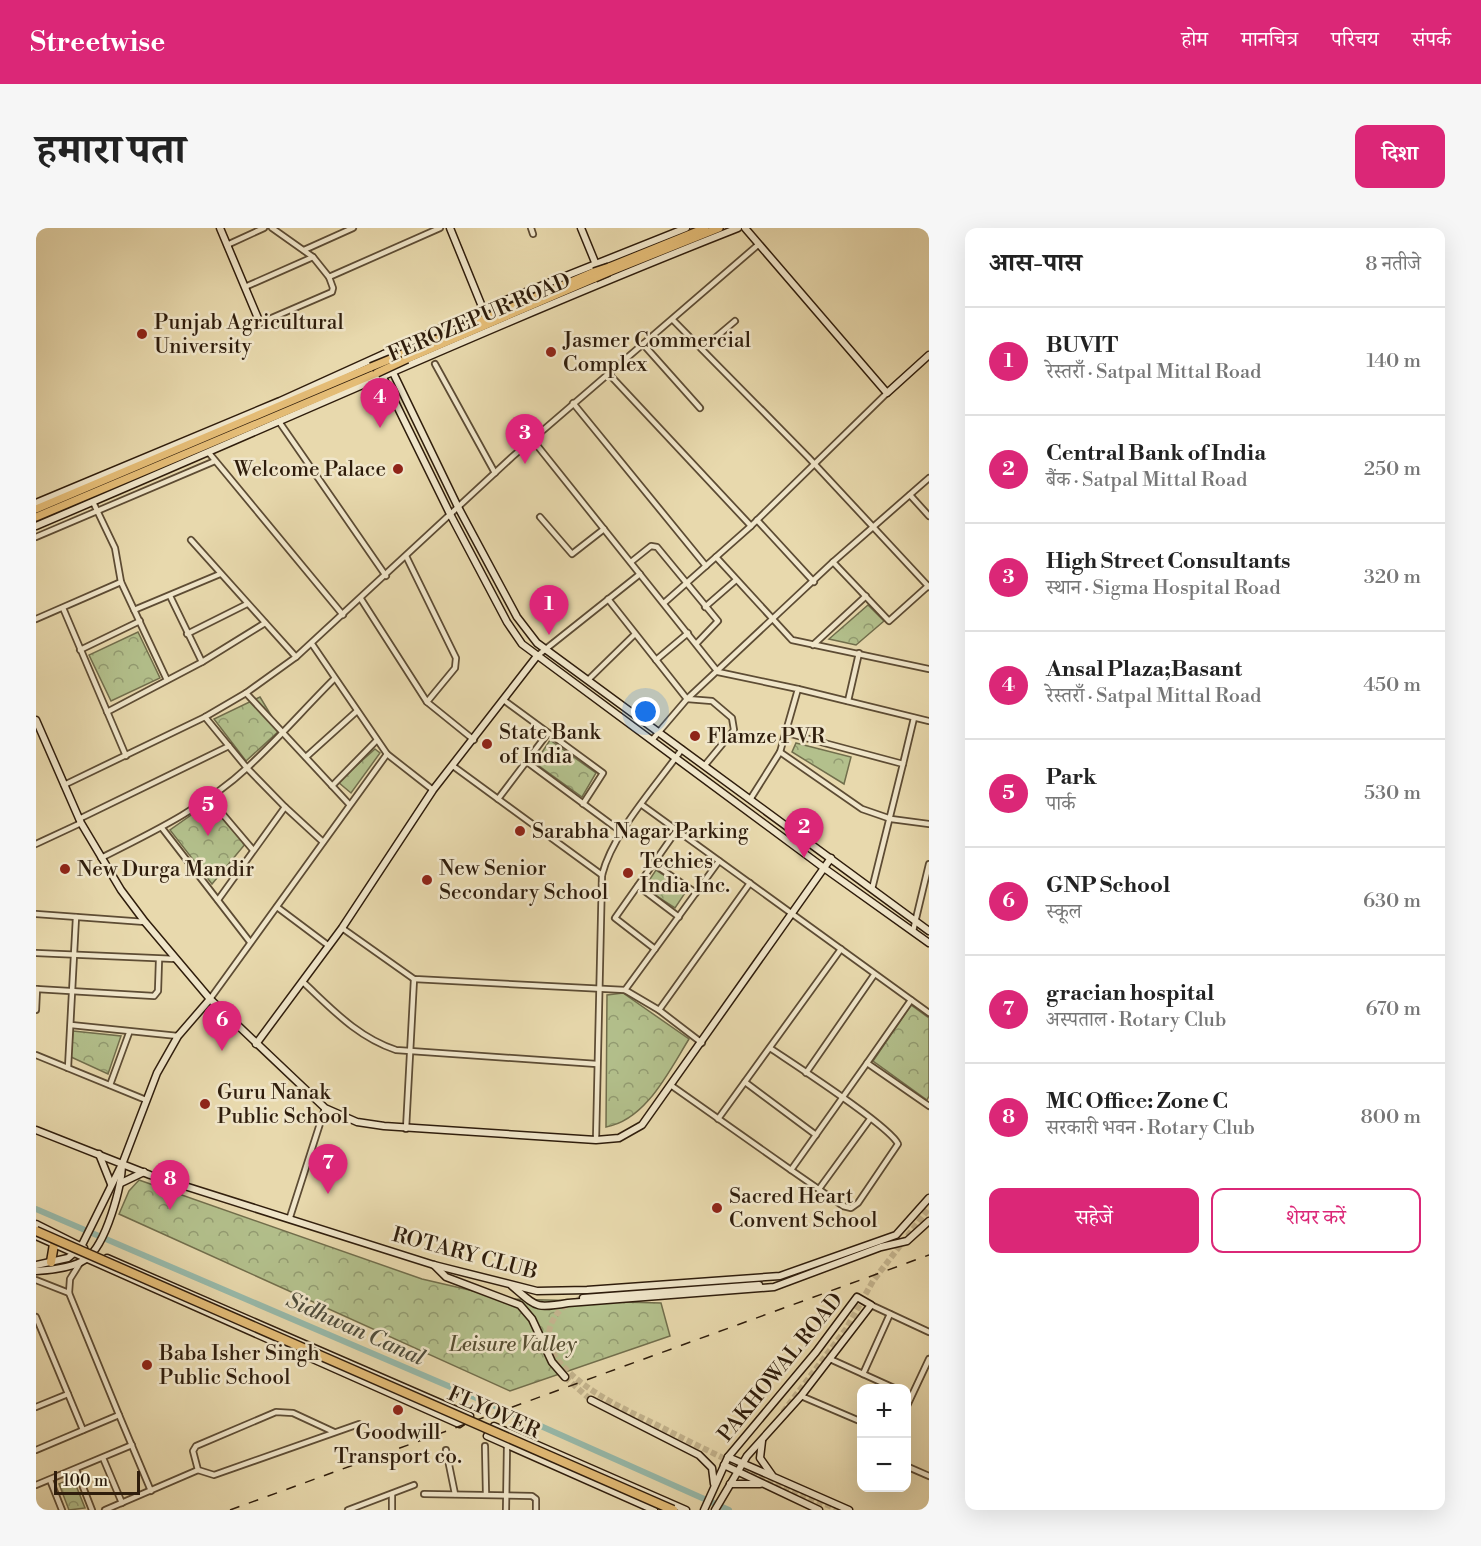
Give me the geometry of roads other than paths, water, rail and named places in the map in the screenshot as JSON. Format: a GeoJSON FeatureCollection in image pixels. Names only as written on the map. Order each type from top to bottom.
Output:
{"type":"FeatureCollection","features":[{"type":"Feature","properties":{"kind":"highway","name":"FLYOVER"},"geometry":{"type":"LineString","coordinates":[[36,1231],[673,1510]]}},
{"type":"Feature","properties":{"kind":"highway"},"geometry":{"type":"LineString","coordinates":[[51,1262],[54,1244]]}},
{"type":"Feature","properties":{"kind":"main road"},"geometry":{"type":"LineString","coordinates":[[609,269],[705,228]]}},
{"type":"Feature","properties":{"kind":"main road"},"geometry":{"type":"LineString","coordinates":[[609,269],[719,228]]}},
{"type":"Feature","properties":{"kind":"main road","name":"FEROZEPUR ROAD"},"geometry":{"type":"LineString","coordinates":[[377,372],[393,358],[595,272],[609,269]]}},
{"type":"Feature","properties":{"kind":"main road","name":"FEROZEPUR ROAD"},"geometry":{"type":"LineString","coordinates":[[377,372],[595,272]]}},
{"type":"Feature","properties":{"kind":"main road"},"geometry":{"type":"LineString","coordinates":[[36,509],[377,372]]}},
{"type":"Feature","properties":{"kind":"main road"},"geometry":{"type":"LineString","coordinates":[[36,517],[377,372]]}},
{"type":"Feature","properties":{"kind":"street"},"geometry":{"type":"LineString","coordinates":[[220,228],[260,323],[332,292],[333,288],[329,277],[313,257],[272,228]]}},
{"type":"Feature","properties":{"kind":"street"},"geometry":{"type":"LineString","coordinates":[[227,245],[264,228]]}},
{"type":"Feature","properties":{"kind":"street"},"geometry":{"type":"LineString","coordinates":[[304,250],[353,228]]}},
{"type":"Feature","properties":{"kind":"street"},"geometry":{"type":"LineString","coordinates":[[329,277],[440,228]]}},
{"type":"Feature","properties":{"kind":"street"},"geometry":{"type":"LineString","coordinates":[[450,228],[483,309]]}},
{"type":"Feature","properties":{"kind":"street"},"geometry":{"type":"LineString","coordinates":[[581,228],[595,272],[605,280]]}},
{"type":"Feature","properties":{"kind":"street","name":"FEROZEPUR ROAD"},"geometry":{"type":"LineString","coordinates":[[36,503],[374,359],[483,309],[595,272],[684,228]]}},
{"type":"Feature","properties":{"kind":"street","name":"FEROZEPUR ROAD"},"geometry":{"type":"LineString","coordinates":[[36,526],[280,423],[377,372],[393,373],[605,280],[738,228]]}},
{"type":"Feature","properties":{"kind":"street"},"geometry":{"type":"LineString","coordinates":[[745,228],[887,393]]}},
{"type":"Feature","properties":{"kind":"street"},"geometry":{"type":"LineString","coordinates":[[64,785],[205,717],[246,693],[296,657],[532,439],[759,244]]}},
{"type":"Feature","properties":{"kind":"street"},"geometry":{"type":"LineString","coordinates":[[245,287],[313,257]]}},
{"type":"Feature","properties":{"kind":"street"},"geometry":{"type":"LineString","coordinates":[[673,320],[813,463],[929,587],[891,621],[833,562]]}},
{"type":"Feature","properties":{"kind":"street"},"geometry":{"type":"LineString","coordinates":[[702,350],[735,321]]}},
{"type":"Feature","properties":{"kind":"street"},"geometry":{"type":"LineString","coordinates":[[643,344],[700,408]]}},
{"type":"Feature","properties":{"kind":"street"},"geometry":{"type":"LineString","coordinates":[[384,354],[458,507],[517,617],[530,635],[929,931]]}},
{"type":"Feature","properties":{"kind":"street"},"geometry":{"type":"LineString","coordinates":[[664,603],[751,526],[813,463],[929,355]]}},
{"type":"Feature","properties":{"kind":"street"},"geometry":{"type":"LineString","coordinates":[[374,359],[377,372],[516,637],[537,656],[824,868],[929,942]]}},
{"type":"Feature","properties":{"kind":"street"},"geometry":{"type":"LineString","coordinates":[[435,364],[495,473]]}},
{"type":"Feature","properties":{"kind":"street"},"geometry":{"type":"LineString","coordinates":[[608,373],[751,526]]}},
{"type":"Feature","properties":{"kind":"street"},"geometry":{"type":"LineString","coordinates":[[573,404],[706,566]]}},
{"type":"Feature","properties":{"kind":"street"},"geometry":{"type":"LineString","coordinates":[[280,423],[386,576]]}},
{"type":"Feature","properties":{"kind":"street"},"geometry":{"type":"LineString","coordinates":[[532,439],[718,672],[929,721]]}},
{"type":"Feature","properties":{"kind":"street"},"geometry":{"type":"LineString","coordinates":[[209,453],[343,615]]}},
{"type":"Feature","properties":{"kind":"street"},"geometry":{"type":"LineString","coordinates":[[36,537],[215,460]]}},
{"type":"Feature","properties":{"kind":"street"},"geometry":{"type":"LineString","coordinates":[[652,740],[687,699],[774,620],[833,562],[929,478]]}},
{"type":"Feature","properties":{"kind":"street"},"geometry":{"type":"LineString","coordinates":[[910,495],[929,516]]}},
{"type":"Feature","properties":{"kind":"street"},"geometry":{"type":"LineString","coordinates":[[93,502],[115,548],[121,582],[167,680]]}},
{"type":"Feature","properties":{"kind":"street"},"geometry":{"type":"LineString","coordinates":[[540,517],[572,554],[604,529]]}},
{"type":"Feature","properties":{"kind":"street"},"geometry":{"type":"LineString","coordinates":[[757,520],[814,582]]}},
{"type":"Feature","properties":{"kind":"street"},"geometry":{"type":"LineString","coordinates":[[191,540],[296,657]]}},
{"type":"Feature","properties":{"kind":"street"},"geometry":{"type":"LineString","coordinates":[[631,562],[655,545],[718,623],[697,643]]}},
{"type":"Feature","properties":{"kind":"street"},"geometry":{"type":"LineString","coordinates":[[406,556],[456,658],[455,668],[427,702]]}},
{"type":"Feature","properties":{"kind":"street"},"geometry":{"type":"LineString","coordinates":[[716,557],[792,640],[929,669]]}},
{"type":"Feature","properties":{"kind":"street"},"geometry":{"type":"LineString","coordinates":[[134,610],[220,574]]}},
{"type":"Feature","properties":{"kind":"street"},"geometry":{"type":"LineString","coordinates":[[256,1044],[342,928],[433,790],[537,656],[640,574]]}},
{"type":"Feature","properties":{"kind":"street"},"geometry":{"type":"LineString","coordinates":[[705,607],[736,580]]}},
{"type":"Feature","properties":{"kind":"street"},"geometry":{"type":"LineString","coordinates":[[36,619],[121,582]]}},
{"type":"Feature","properties":{"kind":"street"},"geometry":{"type":"LineString","coordinates":[[170,596],[202,662]]}},
{"type":"Feature","properties":{"kind":"street"},"geometry":{"type":"LineString","coordinates":[[813,645],[866,596]]}},
{"type":"Feature","properties":{"kind":"street"},"geometry":{"type":"LineString","coordinates":[[361,599],[427,702],[474,740]]}},
{"type":"Feature","properties":{"kind":"street"},"geometry":{"type":"LineString","coordinates":[[608,599],[634,635],[687,699],[712,701],[732,718],[734,730],[705,765]]}},
{"type":"Feature","properties":{"kind":"street"},"geometry":{"type":"LineString","coordinates":[[187,634],[248,604]]}},
{"type":"Feature","properties":{"kind":"street"},"geometry":{"type":"LineString","coordinates":[[63,608],[126,756]]}},
{"type":"Feature","properties":{"kind":"street"},"geometry":{"type":"LineString","coordinates":[[80,650],[140,621]]}},
{"type":"Feature","properties":{"kind":"street"},"geometry":{"type":"LineString","coordinates":[[107,712],[202,662],[265,623]]}},
{"type":"Feature","properties":{"kind":"street"},"geometry":{"type":"LineString","coordinates":[[656,660],[688,633]]}},
{"type":"Feature","properties":{"kind":"street"},"geometry":{"type":"LineString","coordinates":[[588,680],[634,635]]}},
{"type":"Feature","properties":{"kind":"street"},"geometry":{"type":"LineString","coordinates":[[312,644],[376,741],[387,754],[433,790]]}},
{"type":"Feature","properties":{"kind":"street"},"geometry":{"type":"LineString","coordinates":[[848,701],[859,653]]}},
{"type":"Feature","properties":{"kind":"street"},"geometry":{"type":"LineString","coordinates":[[101,858],[162,828],[209,798],[247,768],[334,679]]}},
{"type":"Feature","properties":{"kind":"street"},"geometry":{"type":"LineString","coordinates":[[751,798],[780,752],[798,689]]}},
{"type":"Feature","properties":{"kind":"street"},"geometry":{"type":"LineString","coordinates":[[246,693],[348,804]]}},
{"type":"Feature","properties":{"kind":"street"},"geometry":{"type":"LineString","coordinates":[[505,700],[603,773],[583,804]]}},
{"type":"Feature","properties":{"kind":"street"},"geometry":{"type":"LineString","coordinates":[[306,757],[357,711]]}},
{"type":"Feature","properties":{"kind":"street"},"geometry":{"type":"LineString","coordinates":[[205,717],[247,768],[323,842]]}},
{"type":"Feature","properties":{"kind":"street"},"geometry":{"type":"LineString","coordinates":[[872,889],[914,718]]}},
{"type":"Feature","properties":{"kind":"street"},"geometry":{"type":"LineString","coordinates":[[36,720],[80,821],[101,858],[145,922],[210,999],[256,1044],[325,1108],[357,1122],[406,1129],[596,1140],[619,1138],[642,1125],[672,1086],[831,858]]}},
{"type":"Feature","properties":{"kind":"street"},"geometry":{"type":"LineString","coordinates":[[498,800],[548,733]]}},
{"type":"Feature","properties":{"kind":"street"},"geometry":{"type":"LineString","coordinates":[[787,733],[903,764]]}},
{"type":"Feature","properties":{"kind":"street"},"geometry":{"type":"LineString","coordinates":[[332,786],[376,741]]}},
{"type":"Feature","properties":{"kind":"street"},"geometry":{"type":"LineString","coordinates":[[36,844],[229,746]]}},
{"type":"Feature","properties":{"kind":"street"},"geometry":{"type":"LineString","coordinates":[[596,1140],[602,875],[623,833],[682,749]]}},
{"type":"Feature","properties":{"kind":"street"},"geometry":{"type":"LineString","coordinates":[[780,752],[852,804],[891,819],[929,824]]}},
{"type":"Feature","properties":{"kind":"street"},"geometry":{"type":"LineString","coordinates":[[36,1265],[76,1254],[123,1162],[157,1073],[178,1036],[210,999],[348,804],[387,754]]}},
{"type":"Feature","properties":{"kind":"street"},"geometry":{"type":"LineString","coordinates":[[527,762],[623,833]]}},
{"type":"Feature","properties":{"kind":"street"},"geometry":{"type":"LineString","coordinates":[[453,766],[602,875]]}},
{"type":"Feature","properties":{"kind":"street"},"geometry":{"type":"LineString","coordinates":[[209,798],[254,850]]}},
{"type":"Feature","properties":{"kind":"street"},"geometry":{"type":"LineString","coordinates":[[642,805],[929,1013]]}},
{"type":"Feature","properties":{"kind":"street"},"geometry":{"type":"LineString","coordinates":[[218,900],[285,807]]}},
{"type":"Feature","properties":{"kind":"street"},"geometry":{"type":"LineString","coordinates":[[162,828],[250,942]]}},
{"type":"Feature","properties":{"kind":"street"},"geometry":{"type":"LineString","coordinates":[[655,949],[615,918],[677,831]]}},
{"type":"Feature","properties":{"kind":"street"},"geometry":{"type":"LineString","coordinates":[[625,990],[719,861]]}},
{"type":"Feature","properties":{"kind":"street"},"geometry":{"type":"LineString","coordinates":[[654,864],[696,893]]}},
{"type":"Feature","properties":{"kind":"street"},"geometry":{"type":"LineString","coordinates":[[914,931],[929,864]]}},
{"type":"Feature","properties":{"kind":"street"},"geometry":{"type":"LineString","coordinates":[[659,1010],[750,883]]}},
{"type":"Feature","properties":{"kind":"street"},"geometry":{"type":"LineString","coordinates":[[638,886],[679,917]]}},
{"type":"Feature","properties":{"kind":"street"},"geometry":{"type":"LineString","coordinates":[[277,907],[329,946]]}},
{"type":"Feature","properties":{"kind":"street"},"geometry":{"type":"LineString","coordinates":[[36,914],[145,922]]}},
{"type":"Feature","properties":{"kind":"street"},"geometry":{"type":"LineString","coordinates":[[68,1068],[76,917]]}},
{"type":"Feature","properties":{"kind":"street"},"geometry":{"type":"LineString","coordinates":[[342,928],[414,979],[598,989],[614,987],[625,990],[659,1010],[702,1043]]}},
{"type":"Feature","properties":{"kind":"street"},"geometry":{"type":"LineString","coordinates":[[718,1119],[841,950]]}},
{"type":"Feature","properties":{"kind":"street"},"geometry":{"type":"LineString","coordinates":[[36,953],[176,960]]}},
{"type":"Feature","properties":{"kind":"street"},"geometry":{"type":"LineString","coordinates":[[36,1010],[37,989],[154,996],[158,991],[159,960]]}},
{"type":"Feature","properties":{"kind":"street"},"geometry":{"type":"LineString","coordinates":[[806,1073],[874,975]]}},
{"type":"Feature","properties":{"kind":"street"},"geometry":{"type":"LineString","coordinates":[[406,1129],[414,979]]}},
{"type":"Feature","properties":{"kind":"street"},"geometry":{"type":"LineString","coordinates":[[303,982],[355,1031],[381,1045],[410,1053],[597,1064]]}},
{"type":"Feature","properties":{"kind":"street"},"geometry":{"type":"LineString","coordinates":[[791,1170],[911,1000]]}},
{"type":"Feature","properties":{"kind":"street"},"geometry":{"type":"LineString","coordinates":[[71,1025],[129,1033],[178,1036]]}},
{"type":"Feature","properties":{"kind":"street"},"geometry":{"type":"LineString","coordinates":[[110,1085],[129,1033]]}},
{"type":"Feature","properties":{"kind":"street"},"geometry":{"type":"LineString","coordinates":[[672,1086],[843,1206],[851,1208],[858,1203],[897,1148],[895,1138],[770,1048]]}},
{"type":"Feature","properties":{"kind":"street"},"geometry":{"type":"LineString","coordinates":[[36,1055],[147,1100]]}},
{"type":"Feature","properties":{"kind":"street"},"geometry":{"type":"LineString","coordinates":[[867,1063],[929,1106]]}},
{"type":"Feature","properties":{"kind":"street"},"geometry":{"type":"LineString","coordinates":[[745,1082],[816,1135]]}},
{"type":"Feature","properties":{"kind":"street"},"geometry":{"type":"LineString","coordinates":[[290,1217],[325,1108]]}},
{"type":"Feature","properties":{"kind":"street"},"geometry":{"type":"LineString","coordinates":[[819,1189],[870,1119]]}},
{"type":"Feature","properties":{"kind":"street","name":"ROTARY CLUB"},"geometry":{"type":"LineString","coordinates":[[36,1130],[144,1172],[434,1265],[537,1291],[587,1290],[780,1276],[896,1235],[929,1198]]}},
{"type":"Feature","properties":{"kind":"street"},"geometry":{"type":"LineString","coordinates":[[99,1153],[111,1184]]}},
{"type":"Feature","properties":{"kind":"street"},"geometry":{"type":"LineString","coordinates":[[123,1162],[121,1183],[108,1222],[95,1250],[84,1260],[70,1279],[69,1293],[151,1491]]}},
{"type":"Feature","properties":{"kind":"street"},"geometry":{"type":"LineString","coordinates":[[121,1183],[144,1172]]}},
{"type":"Feature","properties":{"kind":"street"},"geometry":{"type":"LineString","coordinates":[[509,1284],[536,1306],[546,1308],[581,1302],[740,1292],[774,1287],[913,1238],[929,1221]]}},
{"type":"Feature","properties":{"kind":"street"},"geometry":{"type":"LineString","coordinates":[[36,1224],[470,1416],[459,1424],[84,1260],[36,1236]]}},
{"type":"Feature","properties":{"kind":"street"},"geometry":{"type":"LineString","coordinates":[[879,1240],[881,1248]]}},
{"type":"Feature","properties":{"kind":"street"},"geometry":{"type":"LineString","coordinates":[[36,1271],[84,1260]]}},
{"type":"Feature","properties":{"kind":"street"},"geometry":{"type":"LineString","coordinates":[[434,1265],[446,1277],[520,1305],[532,1319],[552,1362],[565,1377]]}},
{"type":"Feature","properties":{"kind":"street"},"geometry":{"type":"LineString","coordinates":[[583,1298],[768,1285],[780,1276]]}},
{"type":"Feature","properties":{"kind":"street"},"geometry":{"type":"LineString","coordinates":[[36,1280],[69,1293]]}},
{"type":"Feature","properties":{"kind":"street","name":"PAKHOWAL ROAD"},"geometry":{"type":"LineString","coordinates":[[704,1510],[728,1457],[816,1352],[857,1297],[871,1305],[801,1396],[740,1463],[738,1472],[715,1510]]}},
{"type":"Feature","properties":{"kind":"street"},"geometry":{"type":"LineString","coordinates":[[871,1305],[929,1332]]}},
{"type":"Feature","properties":{"kind":"street"},"geometry":{"type":"LineString","coordinates":[[863,1374],[890,1314]]}},
{"type":"Feature","properties":{"kind":"street"},"geometry":{"type":"LineString","coordinates":[[36,1317],[83,1430]]}},
{"type":"Feature","properties":{"kind":"street"},"geometry":{"type":"LineString","coordinates":[[830,1359],[884,1384]]}},
{"type":"Feature","properties":{"kind":"street"},"geometry":{"type":"LineString","coordinates":[[911,1391],[929,1359]]}},
{"type":"Feature","properties":{"kind":"street"},"geometry":{"type":"LineString","coordinates":[[36,1407],[68,1394]]}},
{"type":"Feature","properties":{"kind":"street"},"geometry":{"type":"LineString","coordinates":[[801,1396],[857,1420]]}},
{"type":"Feature","properties":{"kind":"street"},"geometry":{"type":"LineString","coordinates":[[591,1400],[699,1455],[711,1468],[714,1488]]}},
{"type":"Feature","properties":{"kind":"street"},"geometry":{"type":"LineString","coordinates":[[334,1432],[293,1413],[276,1412],[196,1446],[193,1450],[198,1470],[207,1475],[220,1474],[358,1424]]}},
{"type":"Feature","properties":{"kind":"street"},"geometry":{"type":"LineString","coordinates":[[36,1450],[119,1415]]}},
{"type":"Feature","properties":{"kind":"street"},"geometry":{"type":"LineString","coordinates":[[654,1510],[487,1437],[494,1426],[686,1510]]}},
{"type":"Feature","properties":{"kind":"street"},"geometry":{"type":"LineString","coordinates":[[762,1438],[760,1458],[777,1479]]}},
{"type":"Feature","properties":{"kind":"street"},"geometry":{"type":"LineString","coordinates":[[740,1463],[754,1444]]}},
{"type":"Feature","properties":{"kind":"street"},"geometry":{"type":"LineString","coordinates":[[36,1485],[132,1445]]}},
{"type":"Feature","properties":{"kind":"street"},"geometry":{"type":"LineString","coordinates":[[485,1446],[486,1494]]}},
{"type":"Feature","properties":{"kind":"street"},"geometry":{"type":"LineString","coordinates":[[506,1510],[507,1446]]}},
{"type":"Feature","properties":{"kind":"street"},"geometry":{"type":"LineString","coordinates":[[446,1450],[454,1494]]}},
{"type":"Feature","properties":{"kind":"street"},"geometry":{"type":"LineString","coordinates":[[728,1457],[849,1510]]}},
{"type":"Feature","properties":{"kind":"street"},"geometry":{"type":"LineString","coordinates":[[103,1458],[122,1503]]}},
{"type":"Feature","properties":{"kind":"street"},"geometry":{"type":"LineString","coordinates":[[724,1464],[763,1485],[819,1510]]}},
{"type":"Feature","properties":{"kind":"street"},"geometry":{"type":"LineString","coordinates":[[76,1469],[92,1510]]}},
{"type":"Feature","properties":{"kind":"street"},"geometry":{"type":"LineString","coordinates":[[911,1469],[928,1474]]}},
{"type":"Feature","properties":{"kind":"street"},"geometry":{"type":"LineString","coordinates":[[105,1510],[198,1470]]}},
{"type":"Feature","properties":{"kind":"street"},"geometry":{"type":"LineString","coordinates":[[50,1480],[62,1510]]}},
{"type":"Feature","properties":{"kind":"street"},"geometry":{"type":"LineString","coordinates":[[730,1484],[763,1485]]}},
{"type":"Feature","properties":{"kind":"street"},"geometry":{"type":"LineString","coordinates":[[348,1510],[414,1485]]}},
{"type":"Feature","properties":{"kind":"street"},"geometry":{"type":"LineString","coordinates":[[392,1494],[392,1510]]}},
{"type":"Feature","properties":{"kind":"street"},"geometry":{"type":"LineString","coordinates":[[424,1494],[532,1496],[536,1499],[536,1510]]}},
{"type":"Feature","properties":{"kind":"waterway","name":"Sidhwan Canal"},"geometry":{"type":"LineString","coordinates":[[36,1209],[525,1419],[729,1510]]}},
{"type":"Feature","properties":{"kind":"tunnel"},"geometry":{"type":"LineString","coordinates":[[783,1412],[846,1329],[873,1281],[929,1208]]}},
{"type":"Feature","properties":{"kind":"tunnel"},"geometry":{"type":"LineString","coordinates":[[583,1298],[561,1309],[552,1322],[549,1333],[550,1344],[557,1360],[571,1374],[619,1406],[702,1448],[839,1510]]}},
{"type":"Feature","properties":{"kind":"tunnel"},"geometry":{"type":"LineString","coordinates":[[565,1377],[591,1400]]}},
{"type":"Feature","properties":{"kind":"railway"},"geometry":{"type":"LineString","coordinates":[[230,1510],[929,1255]]}},
{"type":"Feature","properties":{"kind":"place","name":"Punjab Agricultural University"},"geometry":{"type":"Point","coordinates":[142,334]}},
{"type":"Feature","properties":{"kind":"place","name":"Jasmer Commercial Complex"},"geometry":{"type":"Point","coordinates":[551,352]}},
{"type":"Feature","properties":{"kind":"place","name":"Ansal Plaza;Basant"},"geometry":{"type":"Point","coordinates":[380,428]}},
{"type":"Feature","properties":{"kind":"place","name":"High Street Consultants"},"geometry":{"type":"Point","coordinates":[525,464]}},
{"type":"Feature","properties":{"kind":"place","name":"Welcome Palace"},"geometry":{"type":"Point","coordinates":[398,469]}},
{"type":"Feature","properties":{"kind":"place","name":"BUVIT"},"geometry":{"type":"Point","coordinates":[549,635]}},
{"type":"Feature","properties":{"kind":"place","name":"Flamze PVR"},"geometry":{"type":"Point","coordinates":[695,736]}},
{"type":"Feature","properties":{"kind":"place","name":"State Bank of India"},"geometry":{"type":"Point","coordinates":[487,744]}},
{"type":"Feature","properties":{"kind":"place","name":"Sarabha Nagar Parking"},"geometry":{"type":"Point","coordinates":[520,831]}},
{"type":"Feature","properties":{"kind":"place","name":"Park"},"geometry":{"type":"Point","coordinates":[208,836]}},
{"type":"Feature","properties":{"kind":"place","name":"Central Bank of India"},"geometry":{"type":"Point","coordinates":[804,858]}},
{"type":"Feature","properties":{"kind":"place","name":"New Durga Mandir"},"geometry":{"type":"Point","coordinates":[65,869]}},
{"type":"Feature","properties":{"kind":"place","name":"Techies India Inc."},"geometry":{"type":"Point","coordinates":[628,873]}},
{"type":"Feature","properties":{"kind":"place","name":"New Senior Secondary School"},"geometry":{"type":"Point","coordinates":[427,880]}},
{"type":"Feature","properties":{"kind":"place","name":"GNP School"},"geometry":{"type":"Point","coordinates":[222,1051]}},
{"type":"Feature","properties":{"kind":"place","name":"Guru Nanak Public School"},"geometry":{"type":"Point","coordinates":[205,1104]}},
{"type":"Feature","properties":{"kind":"place","name":"gracian hospital"},"geometry":{"type":"Point","coordinates":[328,1194]}},
{"type":"Feature","properties":{"kind":"place","name":"Sacred Heart Convent School"},"geometry":{"type":"Point","coordinates":[717,1208]}},
{"type":"Feature","properties":{"kind":"place","name":"MC Office: Zone C"},"geometry":{"type":"Point","coordinates":[170,1210]}},
{"type":"Feature","properties":{"kind":"place","name":"Baba Isher Singh Public School"},"geometry":{"type":"Point","coordinates":[147,1365]}},
{"type":"Feature","properties":{"kind":"place","name":"Goodwill Transport co."},"geometry":{"type":"Point","coordinates":[398,1410]}},
{"type":"Feature","properties":{"kind":"park label","name":"Leisure Valley"},"geometry":{"type":"Point","coordinates":[513,1344]}}]}
